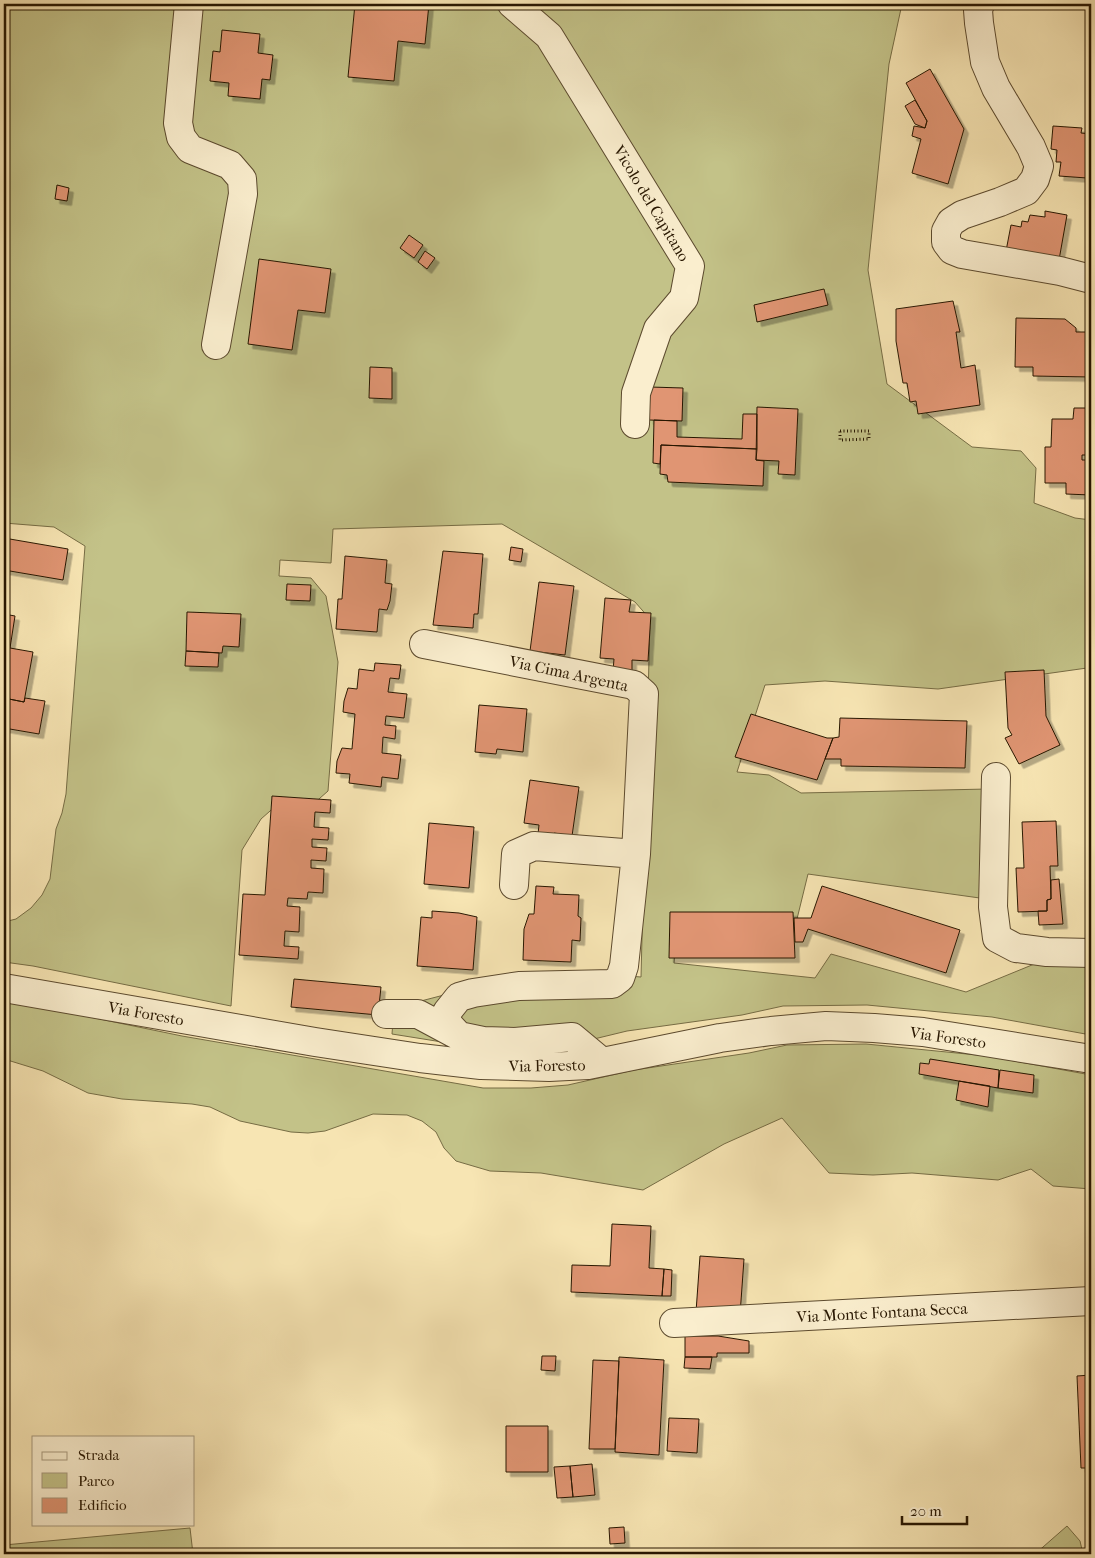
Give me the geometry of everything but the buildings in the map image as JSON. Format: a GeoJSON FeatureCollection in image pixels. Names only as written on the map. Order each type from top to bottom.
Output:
{"type":"FeatureCollection","features":[{"type":"Feature","properties":{"kind":"street"},"geometry":{"type":"LineString","coordinates":[[189,4],[178,123],[181,137],[190,149],[230,165],[242,179],[243,194],[216,345]]}},
{"type":"Feature","properties":{"kind":"street","name":"Vicolo del Capitano"},"geometry":{"type":"LineString","coordinates":[[512,4],[549,36],[690,266],[684,298],[658,329],[636,393],[635,424]]}},
{"type":"Feature","properties":{"kind":"street"},"geometry":{"type":"LineString","coordinates":[[980,4],[978,10],[979,23],[985,62],[996,88],[1031,147],[1039,166],[1035,179],[1026,192],[962,215],[951,222],[946,231],[946,242],[952,250],[962,254],[1060,271],[1091,279]]}},
{"type":"Feature","properties":{"kind":"street","name":"Via Cima Argenta"},"geometry":{"type":"LineString","coordinates":[[424,644],[634,685],[644,694],[636,854],[624,966],[620,978],[612,984],[519,986],[459,997],[447,1012],[447,1024],[459,1036]]}},
{"type":"Feature","properties":{"kind":"street"},"geometry":{"type":"LineString","coordinates":[[996,777],[993,907],[997,938],[1016,948],[1047,952],[1091,953]]}},
{"type":"Feature","properties":{"kind":"street"},"geometry":{"type":"LineString","coordinates":[[514,885],[516,854],[534,846],[636,854]]}},
{"type":"Feature","properties":{"kind":"street","name":"Via Foresto"},"geometry":{"type":"LineString","coordinates":[[4,988],[315,1042],[481,1065],[549,1067],[602,1062],[720,1038],[826,1026],[923,1032],[1091,1059]]}},
{"type":"Feature","properties":{"kind":"street"},"geometry":{"type":"LineString","coordinates":[[386,1014],[418,1014],[459,1036],[483,1041],[515,1042],[572,1037],[602,1062]]}},
{"type":"Feature","properties":{"kind":"street","name":"Via Monte Fontana Secca"},"geometry":{"type":"LineString","coordinates":[[674,1324],[1091,1301]]}},
{"type":"Feature","properties":{"kind":"path"},"geometry":{"type":"LineString","coordinates":[[840,431],[869,431],[869,440],[840,440],[840,431]]}},
{"type":"Feature","properties":{"kind":"green space"},"geometry":{"type":"Polygon","coordinates":[[[4,4],[902,4],[889,64],[868,270],[887,384],[972,447],[1021,451],[1036,468],[1034,503],[1075,518],[1091,520],[1091,664],[1087,668],[938,689],[825,681],[765,685],[737,772],[769,775],[801,793],[988,789],[994,900],[808,874],[796,923],[678,915],[674,963],[815,978],[831,954],[966,992],[1049,958],[1091,945],[1091,1035],[992,1017],[867,1005],[783,1006],[742,1015],[627,1031],[561,1047],[486,1049],[392,1034],[394,1008],[444,995],[576,972],[641,977],[650,619],[635,602],[502,524],[333,529],[331,563],[280,560],[279,576],[311,578],[326,596],[338,662],[328,791],[311,806],[278,804],[261,819],[242,850],[231,1006],[33,966],[4,962],[4,922],[16,919],[31,908],[42,895],[50,879],[56,829],[66,794],[85,546],[54,527],[4,523],[4,4]]]}},
{"type":"Feature","properties":{"kind":"green space"},"geometry":{"type":"Polygon","coordinates":[[[4,1001],[182,1036],[483,1088],[531,1088],[568,1085],[634,1070],[749,1053],[787,1045],[866,1044],[987,1056],[1091,1075],[1091,1189],[1053,1186],[1031,1169],[998,1180],[912,1173],[873,1175],[829,1173],[782,1118],[724,1144],[643,1190],[541,1173],[490,1171],[456,1161],[444,1148],[436,1132],[422,1121],[407,1115],[373,1114],[325,1131],[291,1132],[240,1121],[210,1107],[122,1099],[88,1093],[43,1071],[4,1059],[4,1001]]]}},
{"type":"Feature","properties":{"kind":"green space"},"geometry":{"type":"Polygon","coordinates":[[[1067,1526],[1080,1541],[1083,1554],[1035,1554],[1067,1526]]]}},
{"type":"Feature","properties":{"kind":"green space"},"geometry":{"type":"Polygon","coordinates":[[[190,1528],[193,1554],[4,1554],[4,1545],[190,1528]]]}}]}
